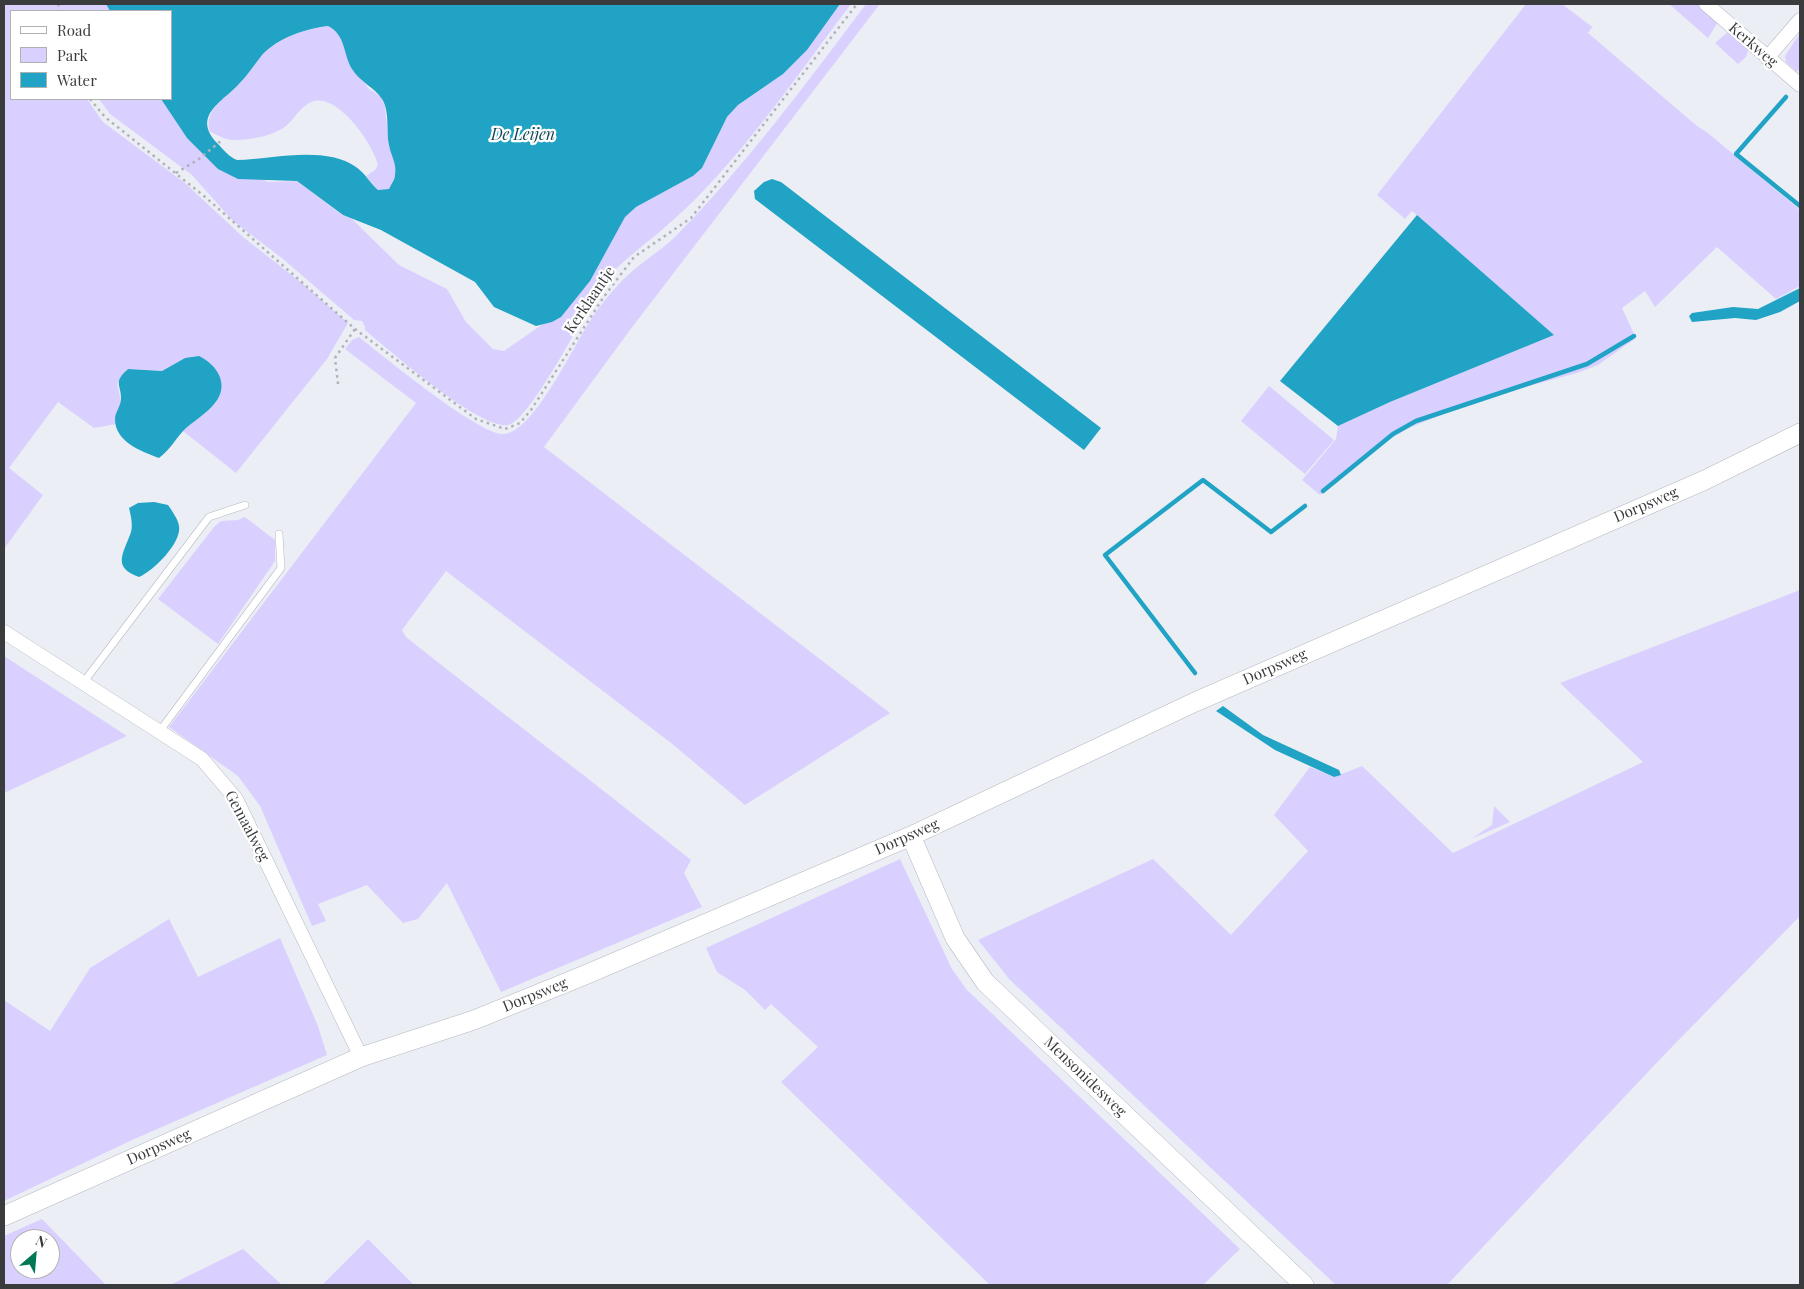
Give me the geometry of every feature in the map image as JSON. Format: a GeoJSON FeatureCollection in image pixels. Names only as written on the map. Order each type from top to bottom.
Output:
{"type":"FeatureCollection","features":[{"type":"Feature","properties":{"kind":"street","name":"Kerkweg"},"geometry":{"type":"LineString","coordinates":[[1706,4],[1800,85]]}},
{"type":"Feature","properties":{"kind":"street"},"geometry":{"type":"LineString","coordinates":[[1767,58],[1800,20]]}},
{"type":"Feature","properties":{"kind":"street","name":"Dorpsweg"},"geometry":{"type":"LineString","coordinates":[[4,1216],[360,1057],[484,1016],[911,836],[1195,702],[1705,480],[1800,433]]}},
{"type":"Feature","properties":{"kind":"street","name":"Gemaalweg"},"geometry":{"type":"LineString","coordinates":[[4,632],[202,759],[236,799],[360,1057]]}},
{"type":"Feature","properties":{"kind":"street","name":"Mensonidesweg"},"geometry":{"type":"LineString","coordinates":[[911,836],[955,938],[985,982],[1304,1285]]}},
{"type":"Feature","properties":{"kind":"lane"},"geometry":{"type":"LineString","coordinates":[[84,683],[209,516],[245,505]]}},
{"type":"Feature","properties":{"kind":"lane"},"geometry":{"type":"LineString","coordinates":[[159,732],[281,568],[279,534]]}},
{"type":"Feature","properties":{"kind":"path","name":"Kerklaantje"},"geometry":{"type":"LineString","coordinates":[[91,100],[105,118],[176,173],[355,329],[438,393],[476,419],[495,428],[505,430],[513,428],[531,410],[602,298],[634,257],[691,218],[857,4]]}},
{"type":"Feature","properties":{"kind":"path"},"geometry":{"type":"LineString","coordinates":[[176,173],[222,140]]}},
{"type":"Feature","properties":{"kind":"path"},"geometry":{"type":"LineString","coordinates":[[338,384],[335,358],[355,329]]}},
{"type":"Feature","properties":{"kind":"green space"},"geometry":{"type":"Polygon","coordinates":[[[4,4],[106,4],[109,10],[10,10],[10,100],[88,100],[103,122],[185,183],[243,237],[298,280],[348,323],[327,359],[236,473],[183,431],[216,403],[185,358],[162,371],[127,369],[117,384],[121,401],[115,418],[116,424],[94,428],[58,402],[9,468],[43,495],[4,549],[4,4]]]}},
{"type":"Feature","properties":{"kind":"green space"},"geometry":{"type":"Polygon","coordinates":[[[840,4],[851,4],[781,98],[726,166],[691,204],[621,264],[606,280],[543,386],[518,419],[508,425],[495,423],[477,415],[413,370],[365,330],[362,321],[354,320],[283,259],[233,221],[192,175],[110,114],[100,100],[162,100],[187,138],[268,182],[297,181],[342,215],[351,218],[399,265],[447,289],[466,322],[493,349],[504,351],[543,324],[552,322],[602,259],[624,217],[636,207],[693,176],[702,168],[727,117],[738,105],[783,74],[807,50],[840,4]]]}},
{"type":"Feature","properties":{"kind":"green space"},"geometry":{"type":"Polygon","coordinates":[[[866,4],[880,4],[630,330],[544,447],[890,713],[745,805],[671,743],[446,571],[402,630],[406,637],[691,860],[684,873],[702,907],[501,992],[447,883],[418,919],[403,923],[367,885],[318,904],[326,921],[312,926],[260,806],[238,776],[169,727],[416,403],[345,349],[352,340],[359,337],[408,376],[472,421],[502,434],[514,430],[527,420],[540,404],[586,327],[610,294],[623,279],[675,237],[726,182],[798,94],[866,4]]]}},
{"type":"Feature","properties":{"kind":"green space"},"geometry":{"type":"Polygon","coordinates":[[[1526,4],[1562,4],[1593,26],[1588,33],[1697,126],[1708,133],[1800,210],[1800,286],[1776,299],[1717,247],[1655,307],[1645,291],[1622,308],[1636,338],[1598,365],[1577,373],[1481,399],[1411,427],[1378,445],[1320,495],[1302,480],[1336,439],[1338,426],[1390,402],[1553,335],[1412,211],[1405,219],[1377,195],[1526,4]]]}},
{"type":"Feature","properties":{"kind":"green space"},"geometry":{"type":"Polygon","coordinates":[[[1669,4],[1697,4],[1718,22],[1708,38],[1669,4]]]}},
{"type":"Feature","properties":{"kind":"green space"},"geometry":{"type":"Polygon","coordinates":[[[328,26],[336,30],[368,88],[381,97],[385,107],[389,146],[395,159],[395,176],[390,189],[378,190],[366,176],[375,170],[378,165],[369,145],[344,113],[324,101],[310,103],[302,108],[283,128],[263,136],[231,140],[209,131],[210,116],[213,110],[241,82],[262,55],[276,43],[293,35],[310,29],[328,26]]]}},
{"type":"Feature","properties":{"kind":"green space"},"geometry":{"type":"Polygon","coordinates":[[[1729,31],[1749,48],[1746,57],[1738,64],[1715,43],[1729,31]]]}},
{"type":"Feature","properties":{"kind":"green space"},"geometry":{"type":"Polygon","coordinates":[[[1800,33],[1800,68],[1797,72],[1786,62],[1785,56],[1800,33]]]}},
{"type":"Feature","properties":{"kind":"green space"},"geometry":{"type":"Polygon","coordinates":[[[1269,386],[1334,440],[1305,474],[1241,421],[1269,386]]]}},
{"type":"Feature","properties":{"kind":"green space"},"geometry":{"type":"Polygon","coordinates":[[[245,517],[275,540],[275,561],[218,644],[158,599],[214,527],[221,521],[238,520],[245,517]]]}},
{"type":"Feature","properties":{"kind":"green space"},"geometry":{"type":"Polygon","coordinates":[[[1800,590],[1800,916],[1665,1054],[1447,1285],[1336,1285],[1010,980],[978,940],[1153,859],[1231,935],[1308,851],[1274,815],[1310,767],[1334,777],[1362,766],[1453,853],[1643,762],[1560,683],[1800,590]]]}},
{"type":"Feature","properties":{"kind":"green space"},"geometry":{"type":"Polygon","coordinates":[[[4,656],[127,736],[4,793],[4,656]]]}},
{"type":"Feature","properties":{"kind":"green space"},"geometry":{"type":"Polygon","coordinates":[[[1494,806],[1510,822],[1471,839],[1492,825],[1494,806]]]}},
{"type":"Feature","properties":{"kind":"green space"},"geometry":{"type":"Polygon","coordinates":[[[900,859],[952,969],[967,990],[1240,1249],[1203,1285],[990,1285],[781,1082],[818,1047],[771,1004],[765,1010],[745,990],[717,972],[706,948],[900,859]]]}},
{"type":"Feature","properties":{"kind":"green space"},"geometry":{"type":"Polygon","coordinates":[[[169,919],[198,977],[280,938],[318,1026],[327,1055],[132,1140],[4,1201],[4,1000],[50,1031],[90,968],[169,919]]]}},
{"type":"Feature","properties":{"kind":"green space"},"geometry":{"type":"Polygon","coordinates":[[[42,1219],[52,1229],[20,1229],[42,1219]]]}},
{"type":"Feature","properties":{"kind":"green space"},"geometry":{"type":"Polygon","coordinates":[[[10,1233],[10,1279],[60,1279],[60,1238],[106,1285],[4,1285],[4,1236],[10,1233]]]}},
{"type":"Feature","properties":{"kind":"green space"},"geometry":{"type":"Polygon","coordinates":[[[368,1239],[414,1285],[322,1285],[368,1239]]]}},
{"type":"Feature","properties":{"kind":"green space"},"geometry":{"type":"Polygon","coordinates":[[[243,1249],[282,1285],[170,1285],[243,1249]]]}},
{"type":"Feature","properties":{"kind":"water","name":"De Leijen"},"geometry":{"type":"Polygon","coordinates":[[[106,4],[840,4],[807,50],[783,74],[738,105],[727,117],[702,168],[693,176],[636,207],[625,217],[590,281],[561,317],[552,322],[536,326],[494,307],[475,282],[381,230],[343,215],[297,181],[238,179],[218,169],[187,138],[162,100],[172,100],[172,10],[109,10],[106,4]],[[328,26],[310,29],[276,43],[262,55],[241,82],[217,104],[208,118],[207,125],[217,143],[231,157],[237,160],[298,155],[329,156],[343,160],[356,167],[378,190],[389,189],[394,178],[395,163],[389,145],[387,115],[384,104],[379,95],[352,69],[338,34],[328,26]]]}},
{"type":"Feature","properties":{"kind":"water"},"geometry":{"type":"Polygon","coordinates":[[[772,179],[781,182],[1101,428],[1084,450],[755,199],[754,191],[764,182],[772,179]]]}},
{"type":"Feature","properties":{"kind":"water"},"geometry":{"type":"Polygon","coordinates":[[[1417,215],[1554,335],[1390,402],[1338,426],[1280,381],[1417,215]]]}},
{"type":"Feature","properties":{"kind":"water"},"geometry":{"type":"Polygon","coordinates":[[[1800,288],[1800,301],[1780,312],[1756,320],[1735,318],[1692,322],[1689,316],[1692,313],[1733,307],[1758,309],[1800,288]]]}},
{"type":"Feature","properties":{"kind":"water"},"geometry":{"type":"Polygon","coordinates":[[[199,356],[211,364],[221,382],[219,396],[212,407],[185,429],[159,458],[137,449],[124,440],[116,427],[115,419],[121,400],[119,381],[123,374],[128,369],[162,371],[185,358],[199,356]]]}},
{"type":"Feature","properties":{"kind":"water"},"geometry":{"type":"Polygon","coordinates":[[[154,502],[168,505],[175,515],[179,526],[179,533],[171,548],[159,563],[139,577],[130,573],[122,564],[123,553],[132,529],[129,508],[138,503],[154,502]]]}},
{"type":"Feature","properties":{"kind":"water"},"geometry":{"type":"Polygon","coordinates":[[[1223,706],[1263,735],[1339,770],[1341,775],[1334,777],[1275,750],[1216,711],[1223,706]]]}},
{"type":"Feature","properties":{"kind":"waterway"},"geometry":{"type":"LineString","coordinates":[[1786,97],[1736,154],[1800,206]]}},
{"type":"Feature","properties":{"kind":"waterway"},"geometry":{"type":"LineString","coordinates":[[1323,491],[1393,434],[1416,421],[1587,364],[1634,336]]}},
{"type":"Feature","properties":{"kind":"waterway"},"geometry":{"type":"LineString","coordinates":[[1195,673],[1105,555],[1203,480],[1271,532],[1305,506]]}}]}
